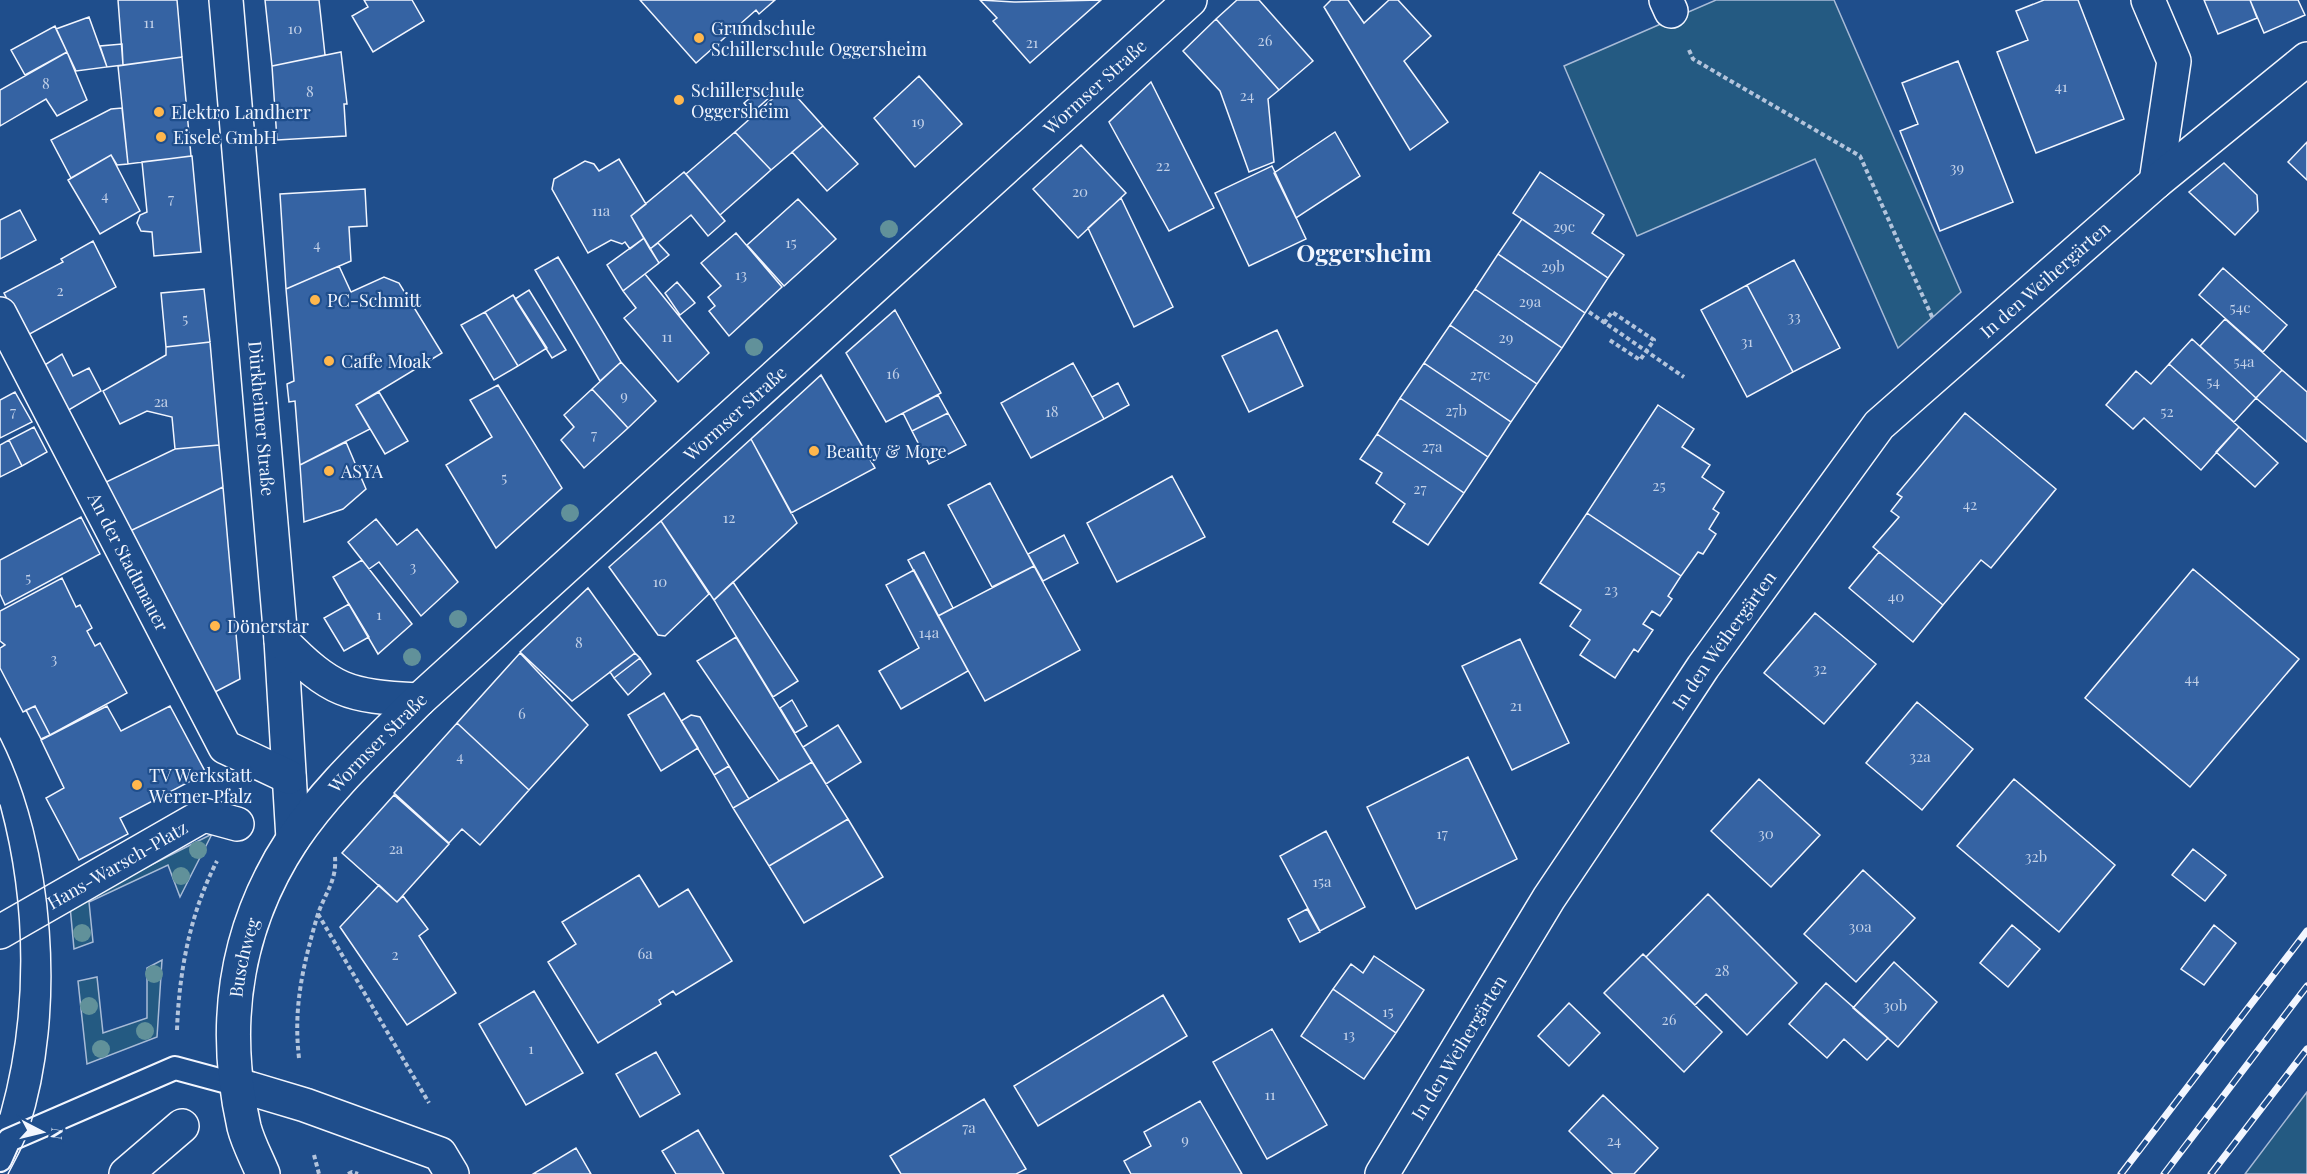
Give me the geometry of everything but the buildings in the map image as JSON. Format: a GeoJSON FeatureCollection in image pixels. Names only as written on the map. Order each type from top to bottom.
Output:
{"type":"FeatureCollection","features":[{"type":"Feature","properties":{"kind":"street","name":"Dürkheimer Straße"},"geometry":{"type":"LineString","coordinates":[[226,0],[281,640],[294,839]]}},
{"type":"Feature","properties":{"kind":"street","name":"Wormser Straße"},"geometry":{"type":"LineString","coordinates":[[294,839],[331,792],[419,700],[1190,0]]}},
{"type":"Feature","properties":{"kind":"street"},"geometry":{"type":"LineString","coordinates":[[2148,0],[2174,62],[2156,182]]}},
{"type":"Feature","properties":{"kind":"street","name":"In den Weihergärten"},"geometry":{"type":"LineString","coordinates":[[1382,1174],[1550,898],[1703,667],[1879,424],[2156,182],[2307,59]]}},
{"type":"Feature","properties":{"kind":"street","name":"An der Stadtmauer"},"geometry":{"type":"LineString","coordinates":[[0,314],[225,747],[290,777]]}},
{"type":"Feature","properties":{"kind":"street"},"geometry":{"type":"LineString","coordinates":[[281,640],[309,669],[343,691],[419,700]]}},
{"type":"Feature","properties":{"kind":"street","name":"Hans-Warsch-Platz"},"geometry":{"type":"LineString","coordinates":[[0,932],[204,815],[237,824]]}},
{"type":"Feature","properties":{"kind":"street","name":"Buschweg"},"geometry":{"type":"LineString","coordinates":[[263,1174],[245,1129],[238,1085],[233,1032],[236,982],[243,944],[264,892],[294,839]]}},
{"type":"Feature","properties":{"kind":"street"},"geometry":{"type":"LineString","coordinates":[[238,1085],[305,1105],[446,1164]]}},
{"type":"Feature","properties":{"kind":"street"},"geometry":{"type":"LineString","coordinates":[[126,1174],[182,1126]]}},
{"type":"Feature","properties":{"kind":"lane"},"geometry":{"type":"LineString","coordinates":[[0,1160],[9,1140],[175,1068],[238,1085]]}},
{"type":"Feature","properties":{"kind":"path"},"geometry":{"type":"LineString","coordinates":[[1668,5],[1693,59],[1860,156],[1951,359]]}},
{"type":"Feature","properties":{"kind":"path"},"geometry":{"type":"LineString","coordinates":[[1589,312],[1684,377]]}},
{"type":"Feature","properties":{"kind":"path"},"geometry":{"type":"LineString","coordinates":[[1604,322],[1612,312],[1654,340],[1640,360],[1608,339]]}},
{"type":"Feature","properties":{"kind":"path"},"geometry":{"type":"LineString","coordinates":[[305,1105],[295,1026],[300,979],[318,914],[336,873],[331,792]]}},
{"type":"Feature","properties":{"kind":"path"},"geometry":{"type":"LineString","coordinates":[[175,1068],[178,1006],[190,931],[205,883],[237,824]]}},
{"type":"Feature","properties":{"kind":"path"},"geometry":{"type":"LineString","coordinates":[[318,914],[444,1129],[446,1164]]}},
{"type":"Feature","properties":{"kind":"path"},"geometry":{"type":"LineString","coordinates":[[348,1174],[352,1172],[358,1174]]}},
{"type":"Feature","properties":{"kind":"shaded area"},"geometry":{"type":"Polygon","coordinates":[[[1716,0],[1834,0],[1961,292],[1898,348],[1815,159],[1637,236],[1564,66],[1716,0]]]}},
{"type":"Feature","properties":{"kind":"shaded area"},"geometry":{"type":"Polygon","coordinates":[[[212,834],[180,897],[168,865],[89,902],[93,942],[74,949],[70,906],[212,834]]]}},
{"type":"Feature","properties":{"kind":"shaded area"},"geometry":{"type":"Polygon","coordinates":[[[162,960],[157,1037],[87,1064],[78,981],[97,977],[103,1033],[147,1018],[147,968],[162,960]]]}},
{"type":"Feature","properties":{"kind":"shaded area"},"geometry":{"type":"Polygon","coordinates":[[[2307,1092],[2307,1174],[2245,1174],[2307,1092]]]}},
{"type":"Feature","properties":{"kind":"tram line"},"geometry":{"type":"LineString","coordinates":[[0,738],[19,781],[33,829],[43,879],[49,930],[51,983],[48,1034],[41,1083],[27,1135],[8,1174]]}},
{"type":"Feature","properties":{"kind":"tram line"},"geometry":{"type":"LineString","coordinates":[[0,805],[15,881],[21,960],[16,1038],[0,1114]]}},
{"type":"Feature","properties":{"kind":"railway"},"geometry":{"type":"LineString","coordinates":[[2121,1174],[2307,931]]}},
{"type":"Feature","properties":{"kind":"railway"},"geometry":{"type":"LineString","coordinates":[[2164,1174],[2307,986]]}},
{"type":"Feature","properties":{"kind":"railway"},"geometry":{"type":"LineString","coordinates":[[2211,1174],[2307,1049]]}},
{"type":"Feature","properties":{"kind":"place","name":"Grundschule Schillerschule Oggersheim"},"geometry":{"type":"Point","coordinates":[699,38]}},
{"type":"Feature","properties":{"kind":"place","name":"Schillerschule Oggersheim"},"geometry":{"type":"Point","coordinates":[679,100]}},
{"type":"Feature","properties":{"kind":"place","name":"Elektro Landherr"},"geometry":{"type":"Point","coordinates":[159,112]}},
{"type":"Feature","properties":{"kind":"place","name":"Eisele GmbH"},"geometry":{"type":"Point","coordinates":[161,137]}},
{"type":"Feature","properties":{"kind":"place","name":"PC-Schmitt"},"geometry":{"type":"Point","coordinates":[315,300]}},
{"type":"Feature","properties":{"kind":"place","name":"Caffe Moak"},"geometry":{"type":"Point","coordinates":[329,361]}},
{"type":"Feature","properties":{"kind":"place","name":"Beauty & More"},"geometry":{"type":"Point","coordinates":[814,451]}},
{"type":"Feature","properties":{"kind":"place","name":"ASYA"},"geometry":{"type":"Point","coordinates":[329,471]}},
{"type":"Feature","properties":{"kind":"place","name":"Dönerstar"},"geometry":{"type":"Point","coordinates":[215,626]}},
{"type":"Feature","properties":{"kind":"place","name":"TV Werkstatt Werner Pfalz"},"geometry":{"type":"Point","coordinates":[137,785]}},
{"type":"Feature","properties":{"kind":"district","name":"Oggersheim"},"geometry":{"type":"Point","coordinates":[1364,252]}}]}
